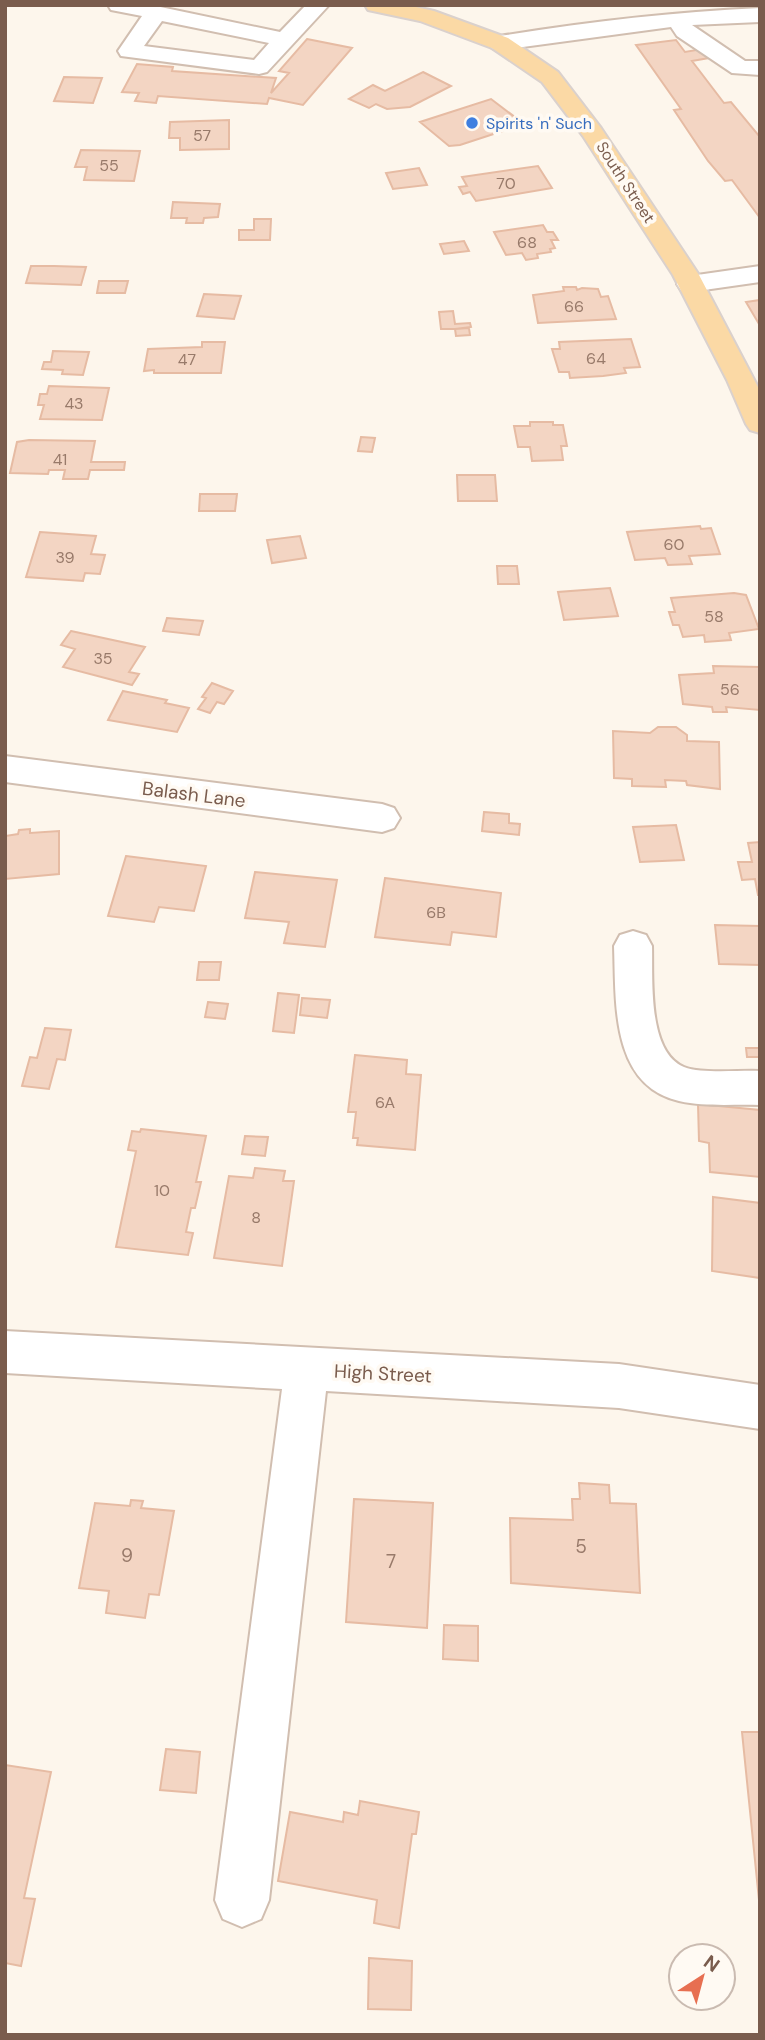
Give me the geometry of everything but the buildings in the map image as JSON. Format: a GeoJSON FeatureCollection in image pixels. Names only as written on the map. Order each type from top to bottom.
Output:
{"type":"FeatureCollection","features":[{"type":"Feature","properties":{"kind":"main road","name":"South Street"},"geometry":{"type":"LineString","coordinates":[[376,5],[426,16],[499,43],[550,78],[593,133],[690,284],[741,380],[760,424]]}},
{"type":"Feature","properties":{"kind":"street"},"geometry":{"type":"LineString","coordinates":[[119,5],[285,40]]}},
{"type":"Feature","properties":{"kind":"street"},"geometry":{"type":"LineString","coordinates":[[156,13],[129,51],[259,67],[318,5]]}},
{"type":"Feature","properties":{"kind":"street"},"geometry":{"type":"LineString","coordinates":[[499,43],[628,15],[677,19],[757,12]]}},
{"type":"Feature","properties":{"kind":"street"},"geometry":{"type":"LineString","coordinates":[[677,19],[685,31],[750,68],[760,90]]}},
{"type":"Feature","properties":{"kind":"street"},"geometry":{"type":"LineString","coordinates":[[690,284],[760,274]]}},
{"type":"Feature","properties":{"kind":"street","name":"Balash Lane"},"geometry":{"type":"LineString","coordinates":[[5,769],[382,818]]}},
{"type":"Feature","properties":{"kind":"street"},"geometry":{"type":"LineString","coordinates":[[633,946],[640,1045],[652,1066],[675,1083],[760,1088]]}},
{"type":"Feature","properties":{"kind":"street","name":"High Street"},"geometry":{"type":"LineString","coordinates":[[5,1352],[618,1386],[760,1408]]}},
{"type":"Feature","properties":{"kind":"street"},"geometry":{"type":"LineString","coordinates":[[242,1900],[307,1368]]}},
{"type":"Feature","properties":{"kind":"place","name":"Spirits 'n' Such"},"geometry":{"type":"Point","coordinates":[472,123]}}]}
